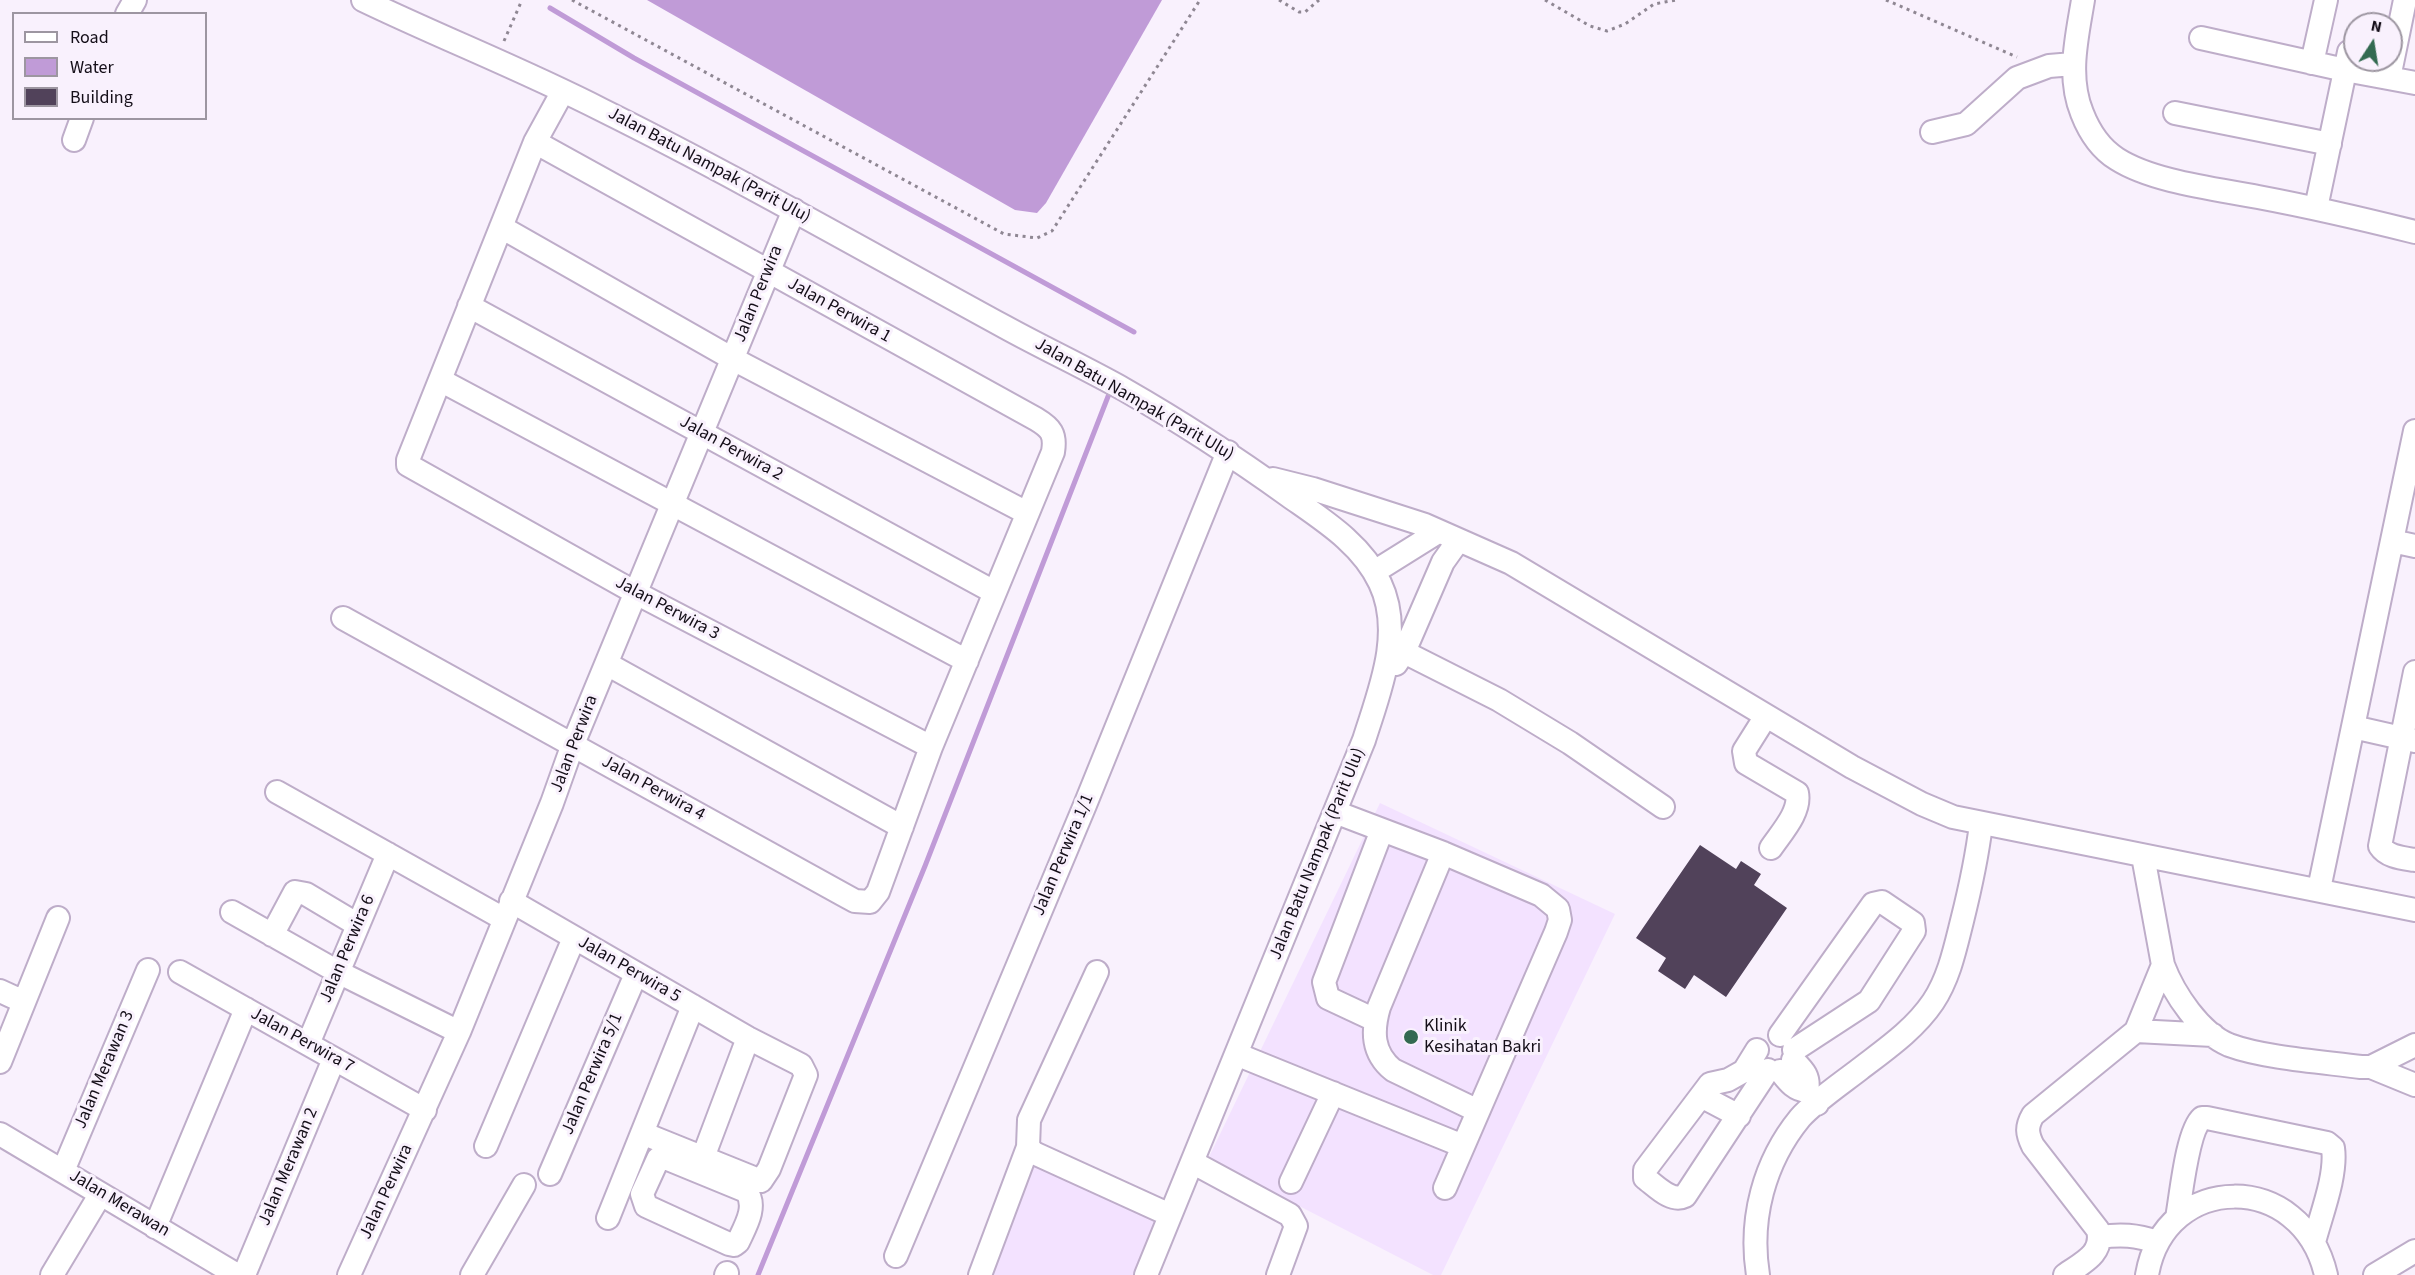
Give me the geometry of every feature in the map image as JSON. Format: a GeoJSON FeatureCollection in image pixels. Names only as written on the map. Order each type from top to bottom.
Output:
{"type":"FeatureCollection","features":[{"type":"Feature","properties":{"kind":"street","name":"Jalan Batu Nampak (Parit Ulu)"},"geometry":{"type":"LineString","coordinates":[[363,0],[562,91],[794,210],[1007,328],[1124,389],[1228,452],[1348,541],[1374,572],[1381,585],[1389,612],[1386,667],[1364,740],[1146,1275]]}},
{"type":"Feature","properties":{"kind":"street"},"geometry":{"type":"LineString","coordinates":[[2083,0],[2073,64],[2075,87],[2081,112],[2096,139],[2116,159],[2150,174],[2316,208],[2415,232]]}},
{"type":"Feature","properties":{"kind":"street"},"geometry":{"type":"LineString","coordinates":[[2312,63],[2326,0]]}},
{"type":"Feature","properties":{"kind":"street"},"geometry":{"type":"LineString","coordinates":[[2389,78],[2405,0]]}},
{"type":"Feature","properties":{"kind":"street"},"geometry":{"type":"LineString","coordinates":[[2201,38],[2312,63],[2343,61]]}},
{"type":"Feature","properties":{"kind":"street"},"geometry":{"type":"LineString","coordinates":[[1932,132],[1966,124],[2017,78],[2049,66],[2073,64]]}},
{"type":"Feature","properties":{"kind":"street"},"geometry":{"type":"LineString","coordinates":[[2316,208],[2345,72]]}},
{"type":"Feature","properties":{"kind":"street"},"geometry":{"type":"LineString","coordinates":[[2374,72],[2389,78],[2415,83]]}},
{"type":"Feature","properties":{"kind":"street"},"geometry":{"type":"LineString","coordinates":[[562,91],[535,142],[440,380],[967,661]]}},
{"type":"Feature","properties":{"kind":"street"},"geometry":{"type":"LineString","coordinates":[[2175,113],[2330,144]]}},
{"type":"Feature","properties":{"kind":"street"},"geometry":{"type":"LineString","coordinates":[[74,140],[81,120]]}},
{"type":"Feature","properties":{"kind":"street","name":"Jalan Perwira 1"},"geometry":{"type":"LineString","coordinates":[[535,142],[768,273],[1049,426],[1055,440],[1053,452],[1027,513]]}},
{"type":"Feature","properties":{"kind":"street","name":"Jalan Perwira"},"geometry":{"type":"LineString","coordinates":[[349,1275],[459,1032],[552,803],[573,744],[794,210]]}},
{"type":"Feature","properties":{"kind":"street"},"geometry":{"type":"LineString","coordinates":[[501,227],[733,359],[1027,513],[931,747],[902,827],[607,664]]}},
{"type":"Feature","properties":{"kind":"street","name":"Jalan Perwira 2"},"geometry":{"type":"LineString","coordinates":[[469,306],[993,592]]}},
{"type":"Feature","properties":{"kind":"street","name":"Jalan Perwira 3"},"geometry":{"type":"LineString","coordinates":[[440,380],[408,465],[636,593],[931,747]]}},
{"type":"Feature","properties":{"kind":"street"},"geometry":{"type":"LineString","coordinates":[[2319,889],[2415,432]]}},
{"type":"Feature","properties":{"kind":"street","name":"Jalan Perwira 1/1"},"geometry":{"type":"LineString","coordinates":[[896,1256],[1085,805],[1228,452]]}},
{"type":"Feature","properties":{"kind":"street"},"geometry":{"type":"LineString","coordinates":[[1262,477],[1323,492],[1448,536],[1511,563],[1852,766],[1912,799],[1953,817],[2415,910]]}},
{"type":"Feature","properties":{"kind":"street"},"geometry":{"type":"LineString","coordinates":[[1374,572],[1448,536]]}},
{"type":"Feature","properties":{"kind":"street"},"geometry":{"type":"LineString","coordinates":[[1380,687],[1404,652],[1443,562],[1448,536]]}},
{"type":"Feature","properties":{"kind":"street"},"geometry":{"type":"LineString","coordinates":[[2392,541],[2415,546]]}},
{"type":"Feature","properties":{"kind":"street","name":"Jalan Perwira 4"},"geometry":{"type":"LineString","coordinates":[[343,618],[855,901],[870,902],[878,892],[902,827]]}},
{"type":"Feature","properties":{"kind":"street"},"geometry":{"type":"LineString","coordinates":[[1404,652],[1509,706],[1570,743],[1663,807]]}},
{"type":"Feature","properties":{"kind":"street"},"geometry":{"type":"LineString","coordinates":[[2415,672],[2408,740],[2380,846],[2382,851],[2390,855],[2415,860]]}},
{"type":"Feature","properties":{"kind":"street"},"geometry":{"type":"LineString","coordinates":[[1766,716],[1744,751],[1746,763],[1797,793],[1799,800],[1796,810],[1771,848]]}},
{"type":"Feature","properties":{"kind":"street"},"geometry":{"type":"LineString","coordinates":[[2353,727],[2408,740]]}},
{"type":"Feature","properties":{"kind":"street","name":"Jalan Perwira 5"},"geometry":{"type":"LineString","coordinates":[[277,792],[388,854],[507,910],[574,938],[747,1038],[801,1065],[806,1075],[769,1169],[761,1180],[701,1163]]}},
{"type":"Feature","properties":{"kind":"street"},"geometry":{"type":"LineString","coordinates":[[1335,812],[1443,853],[1541,896],[1558,909],[1560,920],[1445,1188]]}},
{"type":"Feature","properties":{"kind":"street"},"geometry":{"type":"LineString","coordinates":[[1758,1275],[1754,1250],[1758,1210],[1765,1178],[1782,1144],[1812,1098],[1888,1048],[1920,1020],[1945,981],[1977,858],[1981,824]]}},
{"type":"Feature","properties":{"kind":"street"},"geometry":{"type":"LineString","coordinates":[[1375,1020],[1328,998],[1324,982],[1382,830]]}},
{"type":"Feature","properties":{"kind":"street"},"geometry":{"type":"LineString","coordinates":[[1443,853],[1375,1020],[1374,1042],[1384,1064],[1407,1078],[1478,1111]]}},
{"type":"Feature","properties":{"kind":"street","name":"Jalan Perwira 6"},"geometry":{"type":"LineString","coordinates":[[308,1044],[388,854]]}},
{"type":"Feature","properties":{"kind":"street"},"geometry":{"type":"LineString","coordinates":[[2143,856],[2163,965],[2177,994],[2213,1035],[2228,1044],[2252,1051],[2371,1066],[2415,1085]]}},
{"type":"Feature","properties":{"kind":"street"},"geometry":{"type":"LineString","coordinates":[[272,935],[295,892],[306,894],[358,925]]}},
{"type":"Feature","properties":{"kind":"street"},"geometry":{"type":"LineString","coordinates":[[1783,1057],[1864,1006],[1873,996],[1914,931],[1913,923],[1882,902],[1878,901],[1873,904],[1808,997],[1783,1057],[1739,1116],[1685,1196],[1679,1199],[1672,1198],[1645,1178],[1644,1170],[1710,1084],[1728,1080],[1744,1071],[1765,1037],[1783,1057],[1806,1074],[1812,1098]]}},
{"type":"Feature","properties":{"kind":"street"},"geometry":{"type":"LineString","coordinates":[[232,912],[338,972],[459,1032]]}},
{"type":"Feature","properties":{"kind":"street"},"geometry":{"type":"LineString","coordinates":[[0,1062],[58,918]]}},
{"type":"Feature","properties":{"kind":"street"},"geometry":{"type":"LineString","coordinates":[[486,1146],[574,938]]}},
{"type":"Feature","properties":{"kind":"street"},"geometry":{"type":"LineString","coordinates":[[2065,1275],[2092,1256],[2098,1249],[2100,1237],[2098,1230],[2033,1146],[2028,1135],[2028,1124],[2033,1115],[2136,1031],[2163,965]]}},
{"type":"Feature","properties":{"kind":"street","name":"Jalan Merawan 3"},"geometry":{"type":"LineString","coordinates":[[63,1171],[148,970]]}},
{"type":"Feature","properties":{"kind":"street","name":"Jalan Perwira 7"},"geometry":{"type":"LineString","coordinates":[[180,972],[425,1110]]}},
{"type":"Feature","properties":{"kind":"street"},"geometry":{"type":"LineString","coordinates":[[980,1275],[1028,1147],[1029,1120],[1096,972]]}},
{"type":"Feature","properties":{"kind":"street","name":"Jalan Perwira 5/1"},"geometry":{"type":"LineString","coordinates":[[550,1174],[636,974]]}},
{"type":"Feature","properties":{"kind":"street"},"geometry":{"type":"LineString","coordinates":[[0,991],[24,1002]]}},
{"type":"Feature","properties":{"kind":"street"},"geometry":{"type":"LineString","coordinates":[[1808,997],[1836,1022]]}},
{"type":"Feature","properties":{"kind":"street"},"geometry":{"type":"LineString","coordinates":[[608,1218],[693,1006]]}},
{"type":"Feature","properties":{"kind":"street"},"geometry":{"type":"LineString","coordinates":[[155,1227],[246,1009]]}},
{"type":"Feature","properties":{"kind":"street"},"geometry":{"type":"LineString","coordinates":[[2136,1031],[2213,1035]]}},
{"type":"Feature","properties":{"kind":"street"},"geometry":{"type":"LineString","coordinates":[[701,1163],[747,1038]]}},
{"type":"Feature","properties":{"kind":"street"},"geometry":{"type":"LineString","coordinates":[[2371,1066],[2415,1046]]}},
{"type":"Feature","properties":{"kind":"street"},"geometry":{"type":"LineString","coordinates":[[1236,1054],[1463,1146]]}},
{"type":"Feature","properties":{"kind":"street","name":"Jalan Merawan 2"},"geometry":{"type":"LineString","coordinates":[[237,1275],[334,1059]]}},
{"type":"Feature","properties":{"kind":"street"},"geometry":{"type":"LineString","coordinates":[[1291,1182],[1333,1093]]}},
{"type":"Feature","properties":{"kind":"street"},"geometry":{"type":"LineString","coordinates":[[1701,1096],[1739,1116]]}},
{"type":"Feature","properties":{"kind":"street"},"geometry":{"type":"LineString","coordinates":[[2177,1218],[2191,1140],[2197,1122],[2202,1118],[2208,1118],[2327,1143],[2333,1148],[2334,1156],[2328,1191],[2314,1242]]}},
{"type":"Feature","properties":{"kind":"street"},"geometry":{"type":"LineString","coordinates":[[642,1133],[701,1163],[749,1196],[751,1209],[741,1235],[734,1245],[654,1209],[644,1202],[642,1194],[658,1159],[701,1163]]}},
{"type":"Feature","properties":{"kind":"street","name":"Jalan Merawan"},"geometry":{"type":"LineString","coordinates":[[0,1134],[237,1275]]}},
{"type":"Feature","properties":{"kind":"street"},"geometry":{"type":"LineString","coordinates":[[1028,1147],[1034,1153],[1170,1215]]}},
{"type":"Feature","properties":{"kind":"street"},"geometry":{"type":"LineString","coordinates":[[1192,1162],[1290,1215],[1296,1226],[1278,1275]]}},
{"type":"Feature","properties":{"kind":"street"},"geometry":{"type":"LineString","coordinates":[[472,1275],[524,1185]]}},
{"type":"Feature","properties":{"kind":"street"},"geometry":{"type":"LineString","coordinates":[[52,1275],[100,1195]]}},
{"type":"Feature","properties":{"kind":"street"},"geometry":{"type":"LineString","coordinates":[[2147,1275],[2157,1242],[2177,1218],[2208,1201],[2225,1197],[2260,1200],[2291,1216],[2314,1242],[2322,1258],[2326,1275]]}},
{"type":"Feature","properties":{"kind":"street"},"geometry":{"type":"LineString","coordinates":[[2100,1237],[2120,1234],[2135,1235],[2157,1242]]}},
{"type":"Feature","properties":{"kind":"street"},"geometry":{"type":"LineString","coordinates":[[2375,1275],[2415,1251]]}},
{"type":"Feature","properties":{"kind":"path"},"geometry":{"type":"LineString","coordinates":[[496,60],[522,0]]}},
{"type":"Feature","properties":{"kind":"path"},"geometry":{"type":"LineString","coordinates":[[572,0],[1004,234],[1037,238],[1052,231],[1200,0]]}},
{"type":"Feature","properties":{"kind":"path"},"geometry":{"type":"LineString","coordinates":[[1280,0],[1299,12],[1305,12],[1319,0]]}},
{"type":"Feature","properties":{"kind":"path"},"geometry":{"type":"LineString","coordinates":[[1545,0],[1590,26],[1607,31],[1625,24],[1654,4],[1676,0]]}},
{"type":"Feature","properties":{"kind":"path"},"geometry":{"type":"LineString","coordinates":[[1886,0],[2019,58]]}},
{"type":"Feature","properties":{"kind":"shaded area","name":"Klinik Kesihatan Bakri"},"geometry":{"type":"Polygon","coordinates":[[[1380,803],[1615,914],[1441,1275],[1433,1275],[1208,1159],[1380,803]]]}},
{"type":"Feature","properties":{"kind":"shaded area"},"geometry":{"type":"Polygon","coordinates":[[[1023,1148],[1163,1203],[1134,1275],[975,1275],[1023,1148]]]}},
{"type":"Feature","properties":{"kind":"water"},"geometry":{"type":"Polygon","coordinates":[[[647,0],[1162,0],[1046,203],[1037,213],[1015,210],[647,0]]]}},
{"type":"Feature","properties":{"kind":"building"},"geometry":{"type":"Polygon","coordinates":[[[1700,845],[1736,869],[1741,861],[1761,874],[1754,885],[1787,908],[1726,997],[1694,975],[1685,989],[1658,971],[1666,958],[1636,938],[1700,845]]]}},
{"type":"Feature","properties":{"kind":"waterway"},"geometry":{"type":"LineString","coordinates":[[550,8],[634,58],[1134,332]]}},
{"type":"Feature","properties":{"kind":"waterway"},"geometry":{"type":"LineString","coordinates":[[758,1275],[925,866],[1109,394]]}},
{"type":"Feature","properties":{"kind":"place","name":"Klinik Kesihatan Bakri"},"geometry":{"type":"Point","coordinates":[1411,1037]}}]}
